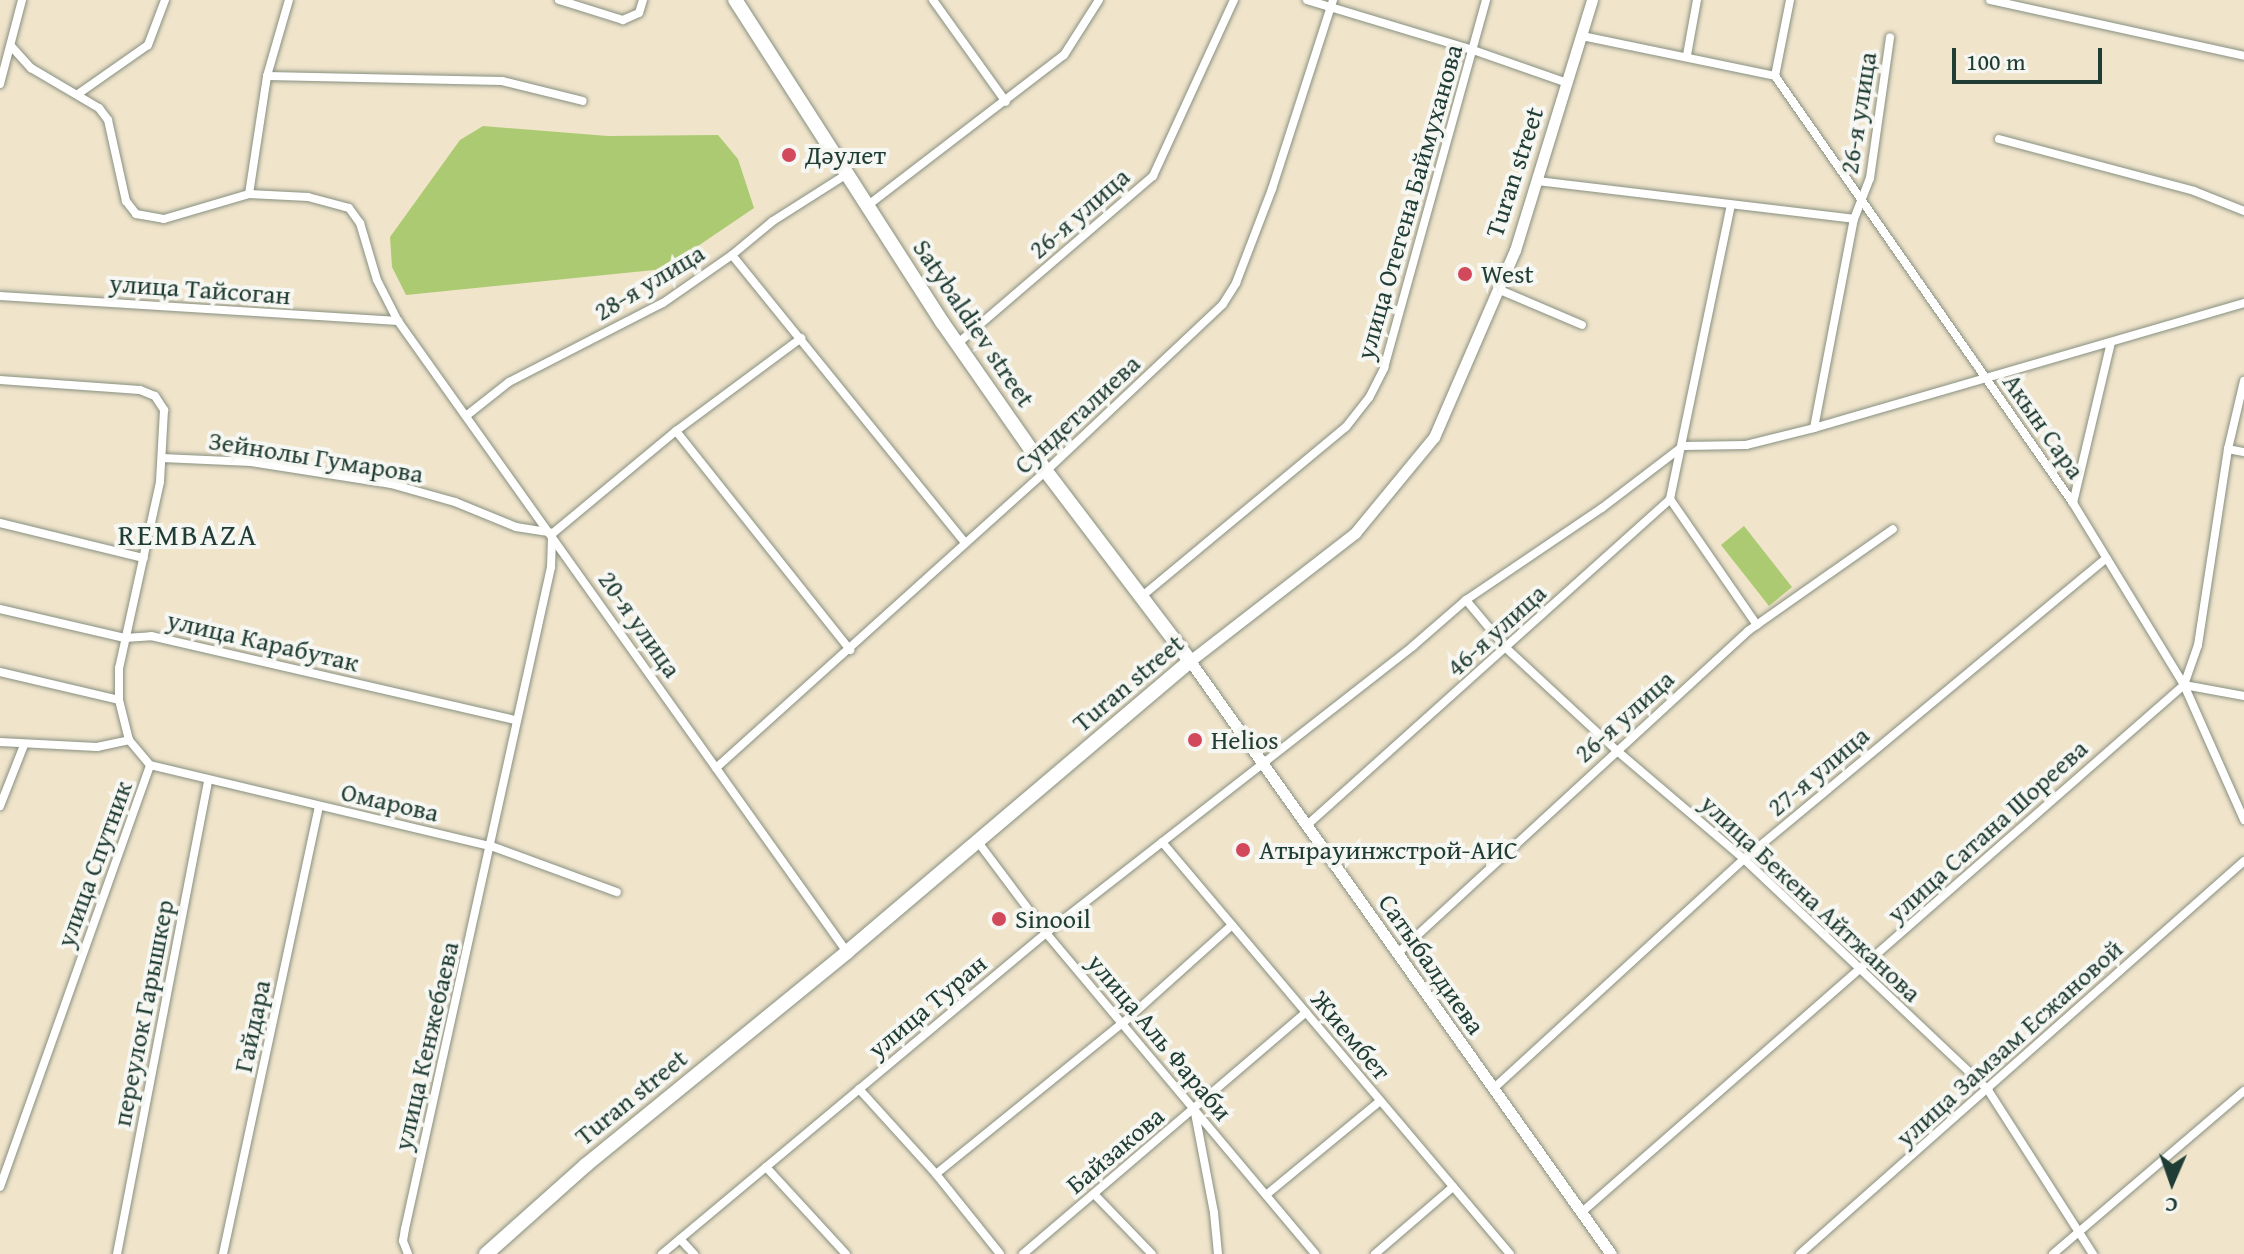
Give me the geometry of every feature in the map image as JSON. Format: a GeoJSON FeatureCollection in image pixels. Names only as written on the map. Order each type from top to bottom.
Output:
{"type":"FeatureCollection","features":[{"type":"Feature","properties":{"kind":"main road","name":"Satybaldiev street"},"geometry":{"type":"LineString","coordinates":[[735,0],[957,344],[1046,471],[1190,661]]}},
{"type":"Feature","properties":{"kind":"main road","name":"Turan street"},"geometry":{"type":"LineString","coordinates":[[486,1254],[586,1165],[847,952],[1190,661]]}},
{"type":"Feature","properties":{"kind":"street"},"geometry":{"type":"LineString","coordinates":[[0,84],[22,0]]}},
{"type":"Feature","properties":{"kind":"street"},"geometry":{"type":"LineString","coordinates":[[78,94],[148,45],[165,0]]}},
{"type":"Feature","properties":{"kind":"street"},"geometry":{"type":"LineString","coordinates":[[11,46],[41,75],[99,108],[108,120],[126,201],[136,214],[164,219],[249,194],[267,76],[289,0]]}},
{"type":"Feature","properties":{"kind":"street"},"geometry":{"type":"LineString","coordinates":[[559,0],[623,20],[632,19],[639,13],[643,0]]}},
{"type":"Feature","properties":{"kind":"street"},"geometry":{"type":"LineString","coordinates":[[933,0],[1006,102]]}},
{"type":"Feature","properties":{"kind":"street"},"geometry":{"type":"LineString","coordinates":[[867,206],[1064,55],[1099,0]]}},
{"type":"Feature","properties":{"kind":"street","name":"26-я улица"},"geometry":{"type":"LineString","coordinates":[[957,344],[1153,176],[1234,0]]}},
{"type":"Feature","properties":{"kind":"street"},"geometry":{"type":"LineString","coordinates":[[1307,0],[1332,3],[1567,83]]}},
{"type":"Feature","properties":{"kind":"street","name":"улица Отегена Баймуханова"},"geometry":{"type":"LineString","coordinates":[[1141,597],[1346,427],[1369,398],[1384,368],[1486,0]]}},
{"type":"Feature","properties":{"kind":"street","name":"Turan street"},"geometry":{"type":"LineString","coordinates":[[1190,661],[1355,533],[1434,437],[1500,290],[1592,0]]}},
{"type":"Feature","properties":{"kind":"street"},"geometry":{"type":"LineString","coordinates":[[1687,55],[1697,0]]}},
{"type":"Feature","properties":{"kind":"street"},"geometry":{"type":"LineString","coordinates":[[1582,36],[1687,55],[1775,76],[1790,0]]}},
{"type":"Feature","properties":{"kind":"street"},"geometry":{"type":"LineString","coordinates":[[1990,0],[2244,56]]}},
{"type":"Feature","properties":{"kind":"street","name":"Сундеталиева"},"geometry":{"type":"LineString","coordinates":[[716,768],[1046,471],[1223,304],[1236,283],[1272,189],[1332,3]]}},
{"type":"Feature","properties":{"kind":"street","name":"26-я улица"},"geometry":{"type":"LineString","coordinates":[[1814,428],[1854,219],[1870,178],[1890,37]]}},
{"type":"Feature","properties":{"kind":"street"},"geometry":{"type":"LineString","coordinates":[[267,76],[502,81],[583,101]]}},
{"type":"Feature","properties":{"kind":"street","name":"Акын Сара"},"geometry":{"type":"LineString","coordinates":[[1775,76],[2073,503],[2184,685],[2244,818]]}},
{"type":"Feature","properties":{"kind":"street"},"geometry":{"type":"LineString","coordinates":[[1999,139],[2194,191],[2244,211]]}},
{"type":"Feature","properties":{"kind":"street","name":"28-я улица"},"geometry":{"type":"LineString","coordinates":[[466,416],[509,382],[663,303],[732,255],[773,221],[847,174]]}},
{"type":"Feature","properties":{"kind":"street"},"geometry":{"type":"LineString","coordinates":[[1537,181],[1854,219]]}},
{"type":"Feature","properties":{"kind":"street","name":"20-я улица"},"geometry":{"type":"LineString","coordinates":[[249,194],[308,197],[349,208],[360,223],[377,280],[398,321],[553,533],[847,952]]}},
{"type":"Feature","properties":{"kind":"street"},"geometry":{"type":"LineString","coordinates":[[1731,205],[1670,499],[1757,625]]}},
{"type":"Feature","properties":{"kind":"street"},"geometry":{"type":"LineString","coordinates":[[732,255],[965,543]]}},
{"type":"Feature","properties":{"kind":"street"},"geometry":{"type":"LineString","coordinates":[[1500,290],[1582,325]]}},
{"type":"Feature","properties":{"kind":"street","name":"улица Тайсоган"},"geometry":{"type":"LineString","coordinates":[[0,296],[398,321]]}},
{"type":"Feature","properties":{"kind":"street"},"geometry":{"type":"LineString","coordinates":[[1683,446],[1746,445],[1814,428],[2244,303]]}},
{"type":"Feature","properties":{"kind":"street"},"geometry":{"type":"LineString","coordinates":[[553,533],[676,431],[801,338]]}},
{"type":"Feature","properties":{"kind":"street"},"geometry":{"type":"LineString","coordinates":[[2073,503],[2111,342]]}},
{"type":"Feature","properties":{"kind":"street"},"geometry":{"type":"LineString","coordinates":[[0,380],[140,390],[155,396],[164,410],[162,458]]}},
{"type":"Feature","properties":{"kind":"street","name":"улица Сатана Шореева"},"geometry":{"type":"LineString","coordinates":[[1582,1212],[1861,971],[2184,685],[2198,645],[2228,449],[2244,381]]}},
{"type":"Feature","properties":{"kind":"street"},"geometry":{"type":"LineString","coordinates":[[676,431],[850,650]]}},
{"type":"Feature","properties":{"kind":"street","name":"46-я улица"},"geometry":{"type":"LineString","coordinates":[[1260,764],[1413,646],[1466,600],[1602,508],[1683,446]]}},
{"type":"Feature","properties":{"kind":"street"},"geometry":{"type":"LineString","coordinates":[[2228,449],[2244,452]]}},
{"type":"Feature","properties":{"kind":"street","name":"Зейнолы Гумарова"},"geometry":{"type":"LineString","coordinates":[[162,458],[251,462],[391,484],[455,502],[516,527],[553,533]]}},
{"type":"Feature","properties":{"kind":"street","name":"улица Спутник"},"geometry":{"type":"LineString","coordinates":[[0,1187],[150,765],[129,740],[119,700],[125,638],[144,558],[162,458]]}},
{"type":"Feature","properties":{"kind":"street","name":"46-я улица"},"geometry":{"type":"LineString","coordinates":[[1306,826],[1670,499]]}},
{"type":"Feature","properties":{"kind":"street"},"geometry":{"type":"LineString","coordinates":[[0,523],[144,558]]}},
{"type":"Feature","properties":{"kind":"street","name":"26-я улица"},"geometry":{"type":"LineString","coordinates":[[1398,953],[1616,750],[1757,625],[1893,529]]}},
{"type":"Feature","properties":{"kind":"street","name":"улица Кенжебаева"},"geometry":{"type":"LineString","coordinates":[[408,1254],[403,1241],[405,1229],[551,567],[553,533]]}},
{"type":"Feature","properties":{"kind":"street","name":"27-я улица"},"geometry":{"type":"LineString","coordinates":[[1493,1089],[1744,859],[2106,558]]}},
{"type":"Feature","properties":{"kind":"street","name":"улица Бекена Айтжанова"},"geometry":{"type":"LineString","coordinates":[[1466,600],[1506,648],[1616,750],[1744,859],[1988,1090],[2093,1254]]}},
{"type":"Feature","properties":{"kind":"street","name":"улица Карабутак"},"geometry":{"type":"LineString","coordinates":[[0,609],[125,638],[151,636],[516,720]]}},
{"type":"Feature","properties":{"kind":"street","name":"Сатыбалдиева"},"geometry":{"type":"LineString","coordinates":[[1190,661],[1260,764],[1611,1254]]}},
{"type":"Feature","properties":{"kind":"street"},"geometry":{"type":"LineString","coordinates":[[0,672],[119,700]]}},
{"type":"Feature","properties":{"kind":"street"},"geometry":{"type":"LineString","coordinates":[[2184,685],[2244,696]]}},
{"type":"Feature","properties":{"kind":"street"},"geometry":{"type":"LineString","coordinates":[[0,742],[97,747],[129,740]]}},
{"type":"Feature","properties":{"kind":"street"},"geometry":{"type":"LineString","coordinates":[[0,806],[24,745]]}},
{"type":"Feature","properties":{"kind":"street","name":"улица Туран"},"geometry":{"type":"LineString","coordinates":[[662,1254],[1046,933],[1260,764]]}},
{"type":"Feature","properties":{"kind":"street","name":"Омарова"},"geometry":{"type":"LineString","coordinates":[[150,765],[491,846],[617,892]]}},
{"type":"Feature","properties":{"kind":"street","name":"переулок Гарышкер"},"geometry":{"type":"LineString","coordinates":[[117,1254],[208,780]]}},
{"type":"Feature","properties":{"kind":"street","name":"Гайдара"},"geometry":{"type":"LineString","coordinates":[[223,1254],[319,806]]}},
{"type":"Feature","properties":{"kind":"street","name":"улица Аль Фараби"},"geometry":{"type":"LineString","coordinates":[[978,842],[1046,933],[1124,1022],[1315,1254]]}},
{"type":"Feature","properties":{"kind":"street","name":"Жиембет"},"geometry":{"type":"LineString","coordinates":[[1162,842],[1510,1254]]}},
{"type":"Feature","properties":{"kind":"street","name":"улица Замзам Есжановой"},"geometry":{"type":"LineString","coordinates":[[1800,1254],[2244,861]]}},
{"type":"Feature","properties":{"kind":"street"},"geometry":{"type":"LineString","coordinates":[[936,1174],[1124,1022],[1232,925]]}},
{"type":"Feature","properties":{"kind":"street","name":"Байзакова"},"geometry":{"type":"LineString","coordinates":[[1023,1254],[1306,1012]]}},
{"type":"Feature","properties":{"kind":"street"},"geometry":{"type":"LineString","coordinates":[[859,1089],[936,1174],[1000,1254]]}},
{"type":"Feature","properties":{"kind":"street"},"geometry":{"type":"LineString","coordinates":[[2053,1254],[2244,1091]]}},
{"type":"Feature","properties":{"kind":"street"},"geometry":{"type":"LineString","coordinates":[[1266,1195],[1380,1101]]}},
{"type":"Feature","properties":{"kind":"street"},"geometry":{"type":"LineString","coordinates":[[1195,1109],[1214,1213],[1218,1254]]}},
{"type":"Feature","properties":{"kind":"street"},"geometry":{"type":"LineString","coordinates":[[766,1167],[846,1254]]}},
{"type":"Feature","properties":{"kind":"street"},"geometry":{"type":"LineString","coordinates":[[1375,1254],[1453,1187]]}},
{"type":"Feature","properties":{"kind":"street"},"geometry":{"type":"LineString","coordinates":[[1094,1194],[1152,1254]]}},
{"type":"Feature","properties":{"kind":"street"},"geometry":{"type":"LineString","coordinates":[[680,1239],[694,1254]]}},
{"type":"Feature","properties":{"kind":"green space"},"geometry":{"type":"Polygon","coordinates":[[[483,126],[608,136],[718,135],[738,159],[754,208],[664,269],[406,295],[392,267],[390,237],[460,140],[483,126]]]}},
{"type":"Feature","properties":{"kind":"green space"},"geometry":{"type":"Polygon","coordinates":[[[1744,526],[1792,587],[1769,606],[1721,545],[1744,526]]]}},
{"type":"Feature","properties":{"kind":"place","name":"Дәулет"},"geometry":{"type":"Point","coordinates":[789,155]}},
{"type":"Feature","properties":{"kind":"place","name":"West"},"geometry":{"type":"Point","coordinates":[1465,274]}},
{"type":"Feature","properties":{"kind":"place","name":"Helios"},"geometry":{"type":"Point","coordinates":[1195,740]}},
{"type":"Feature","properties":{"kind":"place","name":"Атырауинжстрой-АИС"},"geometry":{"type":"Point","coordinates":[1243,850]}},
{"type":"Feature","properties":{"kind":"place","name":"Sinooil"},"geometry":{"type":"Point","coordinates":[999,919]}},
{"type":"Feature","properties":{"kind":"district","name":"REMBAZA"},"geometry":{"type":"Point","coordinates":[188,534]}}]}
